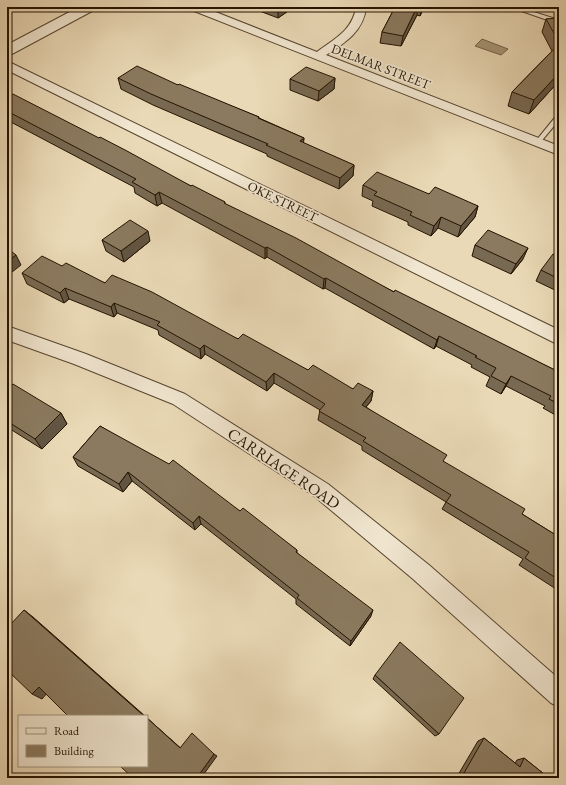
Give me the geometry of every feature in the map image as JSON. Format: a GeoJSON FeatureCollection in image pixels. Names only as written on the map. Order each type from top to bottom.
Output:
{"type":"FeatureCollection","features":[{"type":"Feature","properties":{"kind":"street"},"geometry":{"type":"LineString","coordinates":[[7,51],[89,7]]}},
{"type":"Feature","properties":{"kind":"street","name":"DELMAR STREET"},"geometry":{"type":"LineString","coordinates":[[193,7],[559,151]]}},
{"type":"Feature","properties":{"kind":"street"},"geometry":{"type":"LineString","coordinates":[[318,56],[345,37],[353,28],[356,24],[361,7]]}},
{"type":"Feature","properties":{"kind":"street","name":"OKE STREET"},"geometry":{"type":"LineString","coordinates":[[7,65],[559,338]]}},
{"type":"Feature","properties":{"kind":"street","name":"CARRIAGE ROAD"},"geometry":{"type":"LineString","coordinates":[[7,333],[80,359],[179,399],[314,486],[422,572],[559,695]]}},
{"type":"Feature","properties":{"kind":"lane"},"geometry":{"type":"LineString","coordinates":[[513,7],[559,22]]}},
{"type":"Feature","properties":{"kind":"lane"},"geometry":{"type":"LineString","coordinates":[[537,143],[559,116]]}},
{"type":"Feature","properties":{"kind":"shaded area"},"geometry":{"type":"Polygon","coordinates":[[[482,39],[508,49],[501,55],[475,46],[482,39]]]}},
{"type":"Feature","properties":{"kind":"building"},"geometry":{"type":"Polygon","coordinates":[[[395,7],[417,7],[403,36],[382,32],[395,7]]]}},
{"type":"Feature","properties":{"kind":"building"},"geometry":{"type":"Polygon","coordinates":[[[559,18],[559,42],[546,19],[559,18]]]}},
{"type":"Feature","properties":{"kind":"building"},"geometry":{"type":"Polygon","coordinates":[[[559,44],[559,73],[534,100],[512,92],[559,44]]]}},
{"type":"Feature","properties":{"kind":"building"},"geometry":{"type":"Polygon","coordinates":[[[137,66],[178,85],[179,84],[259,117],[258,118],[304,138],[300,141],[354,165],[340,178],[266,145],[268,144],[151,94],[118,78],[137,66]]]}},
{"type":"Feature","properties":{"kind":"building"},"geometry":{"type":"Polygon","coordinates":[[[306,67],[335,78],[319,91],[290,79],[306,67]]]}},
{"type":"Feature","properties":{"kind":"building"},"geometry":{"type":"Polygon","coordinates":[[[13,94],[99,138],[100,137],[191,186],[192,185],[225,202],[224,203],[296,238],[394,292],[395,290],[559,372],[559,404],[549,399],[551,396],[511,376],[506,384],[491,376],[496,368],[475,357],[477,356],[439,336],[437,340],[267,247],[265,248],[159,192],[155,195],[132,182],[136,179],[7,111],[7,98],[13,94]]]}},
{"type":"Feature","properties":{"kind":"building"},"geometry":{"type":"Polygon","coordinates":[[[377,172],[429,194],[435,187],[478,206],[461,226],[441,217],[434,226],[410,215],[412,212],[374,195],[377,192],[363,185],[377,172]]]}},
{"type":"Feature","properties":{"kind":"building"},"geometry":{"type":"Polygon","coordinates":[[[130,220],[148,231],[121,251],[102,240],[130,220]]]}},
{"type":"Feature","properties":{"kind":"building"},"geometry":{"type":"Polygon","coordinates":[[[488,230],[528,248],[516,264],[475,245],[488,230]]]}},
{"type":"Feature","properties":{"kind":"building"},"geometry":{"type":"Polygon","coordinates":[[[7,248],[16,255],[7,262],[7,248]]]}},
{"type":"Feature","properties":{"kind":"building"},"geometry":{"type":"Polygon","coordinates":[[[553,254],[559,256],[559,279],[541,270],[553,254]]]}},
{"type":"Feature","properties":{"kind":"building"},"geometry":{"type":"Polygon","coordinates":[[[42,256],[62,266],[66,263],[105,283],[112,275],[152,292],[238,339],[243,334],[308,370],[313,365],[353,389],[358,383],[373,391],[362,405],[447,455],[443,461],[525,509],[522,514],[559,537],[559,580],[525,558],[529,552],[446,502],[451,495],[363,441],[366,438],[319,411],[325,404],[274,373],[266,382],[204,345],[200,349],[157,325],[160,322],[114,303],[111,307],[65,288],[60,293],[22,273],[42,256]]]}},
{"type":"Feature","properties":{"kind":"building"},"geometry":{"type":"Polygon","coordinates":[[[13,384],[61,413],[35,439],[7,421],[7,390],[13,384]]]}},
{"type":"Feature","properties":{"kind":"building"},"geometry":{"type":"Polygon","coordinates":[[[100,426],[169,464],[173,460],[240,511],[243,508],[297,550],[296,552],[373,610],[351,641],[297,598],[299,595],[199,516],[193,523],[128,472],[119,484],[73,457],[100,426]]]}},
{"type":"Feature","properties":{"kind":"building"},"geometry":{"type":"Polygon","coordinates":[[[24,610],[143,715],[67,715],[39,687],[32,694],[7,670],[7,628],[24,610]]]}},
{"type":"Feature","properties":{"kind":"building"},"geometry":{"type":"Polygon","coordinates":[[[400,642],[464,698],[439,734],[375,675],[400,642]]]}},
{"type":"Feature","properties":{"kind":"building"},"geometry":{"type":"Polygon","coordinates":[[[148,719],[180,748],[192,733],[214,754],[198,776],[200,778],[133,778],[121,767],[148,767],[148,719]]]}},
{"type":"Feature","properties":{"kind":"building"},"geometry":{"type":"Polygon","coordinates":[[[484,738],[520,767],[524,758],[549,778],[470,778],[464,773],[484,738]]]}}]}
